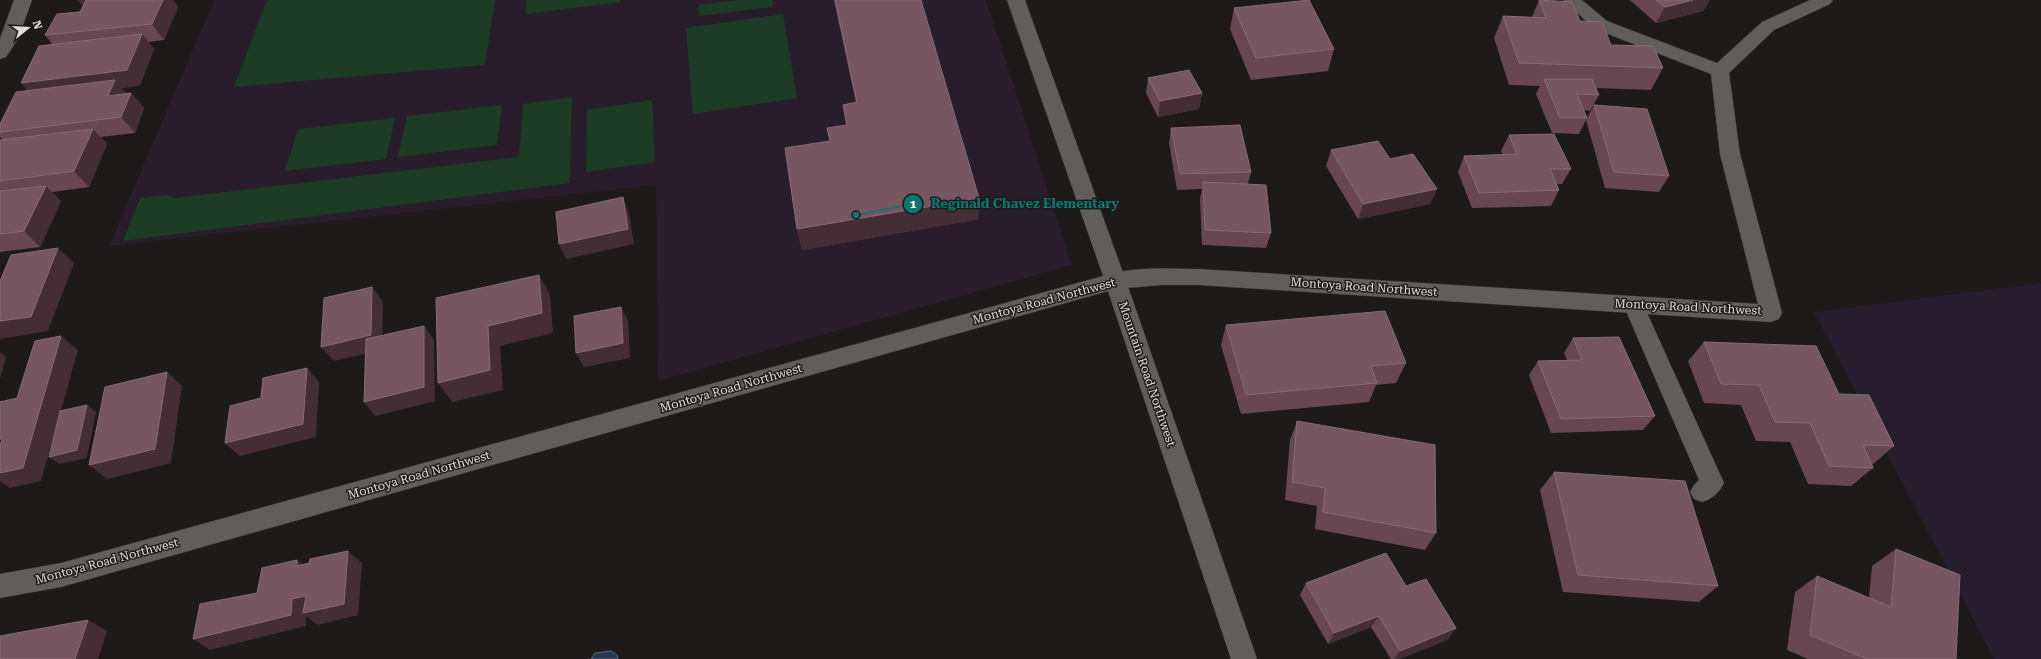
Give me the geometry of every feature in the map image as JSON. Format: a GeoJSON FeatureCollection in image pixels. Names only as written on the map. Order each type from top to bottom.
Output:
{"type":"FeatureCollection","features":[{"type":"Feature","properties":{"kind":"street"},"geometry":{"type":"LineString","coordinates":[[0,54],[9,40],[23,0]]}},
{"type":"Feature","properties":{"kind":"street","name":"Mountain Road Northwest"},"geometry":{"type":"LineString","coordinates":[[1016,0],[1115,281],[1244,659]]}},
{"type":"Feature","properties":{"kind":"street"},"geometry":{"type":"LineString","coordinates":[[1572,0],[1601,25],[1720,71],[1768,26],[1824,0]]}},
{"type":"Feature","properties":{"kind":"street","name":"Montoya Road Northwest"},"geometry":{"type":"LineString","coordinates":[[0,586],[61,575],[1115,281],[1161,277],[1199,277],[1771,312],[1730,154],[1720,71]]}},
{"type":"Feature","properties":{"kind":"lane"},"geometry":{"type":"LineString","coordinates":[[1633,304],[1712,483],[1702,492]]}},
{"type":"Feature","properties":{"kind":"shaded area"},"geometry":{"type":"Polygon","coordinates":[[[214,0],[986,0],[1072,265],[658,381],[656,185],[109,246],[214,0]]]}},
{"type":"Feature","properties":{"kind":"shaded area"},"geometry":{"type":"Polygon","coordinates":[[[2041,283],[2041,659],[1994,659],[1814,312],[2041,283]]]}},
{"type":"Feature","properties":{"kind":"green space"},"geometry":{"type":"Polygon","coordinates":[[[267,0],[495,0],[485,65],[234,87],[267,0]]]}},
{"type":"Feature","properties":{"kind":"green space"},"geometry":{"type":"Polygon","coordinates":[[[526,0],[620,0],[620,2],[526,14],[526,0]]]}},
{"type":"Feature","properties":{"kind":"green space"},"geometry":{"type":"Polygon","coordinates":[[[739,0],[772,0],[773,7],[699,16],[698,5],[739,0]]]}},
{"type":"Feature","properties":{"kind":"green space"},"geometry":{"type":"Polygon","coordinates":[[[783,14],[797,98],[693,114],[686,28],[783,14]]]}},
{"type":"Feature","properties":{"kind":"green space"},"geometry":{"type":"Polygon","coordinates":[[[572,97],[570,183],[123,241],[140,198],[167,195],[175,198],[519,157],[523,104],[572,97]]]}},
{"type":"Feature","properties":{"kind":"green space"},"geometry":{"type":"Polygon","coordinates":[[[652,100],[655,162],[586,172],[587,110],[652,100]]]}},
{"type":"Feature","properties":{"kind":"green space"},"geometry":{"type":"Polygon","coordinates":[[[502,105],[497,145],[398,157],[407,116],[502,105]]]}},
{"type":"Feature","properties":{"kind":"green space"},"geometry":{"type":"Polygon","coordinates":[[[395,118],[386,159],[285,171],[298,129],[395,118]]]}},
{"type":"Feature","properties":{"kind":"water"},"geometry":{"type":"Polygon","coordinates":[[[611,651],[617,655],[618,659],[591,659],[595,653],[611,651]]]}},
{"type":"Feature","properties":{"kind":"building"},"geometry":{"type":"Polygon","coordinates":[[[86,0],[163,0],[152,24],[45,35],[57,14],[80,12],[86,0]]]}},
{"type":"Feature","properties":{"kind":"building"},"geometry":{"type":"Polygon","coordinates":[[[835,0],[921,0],[979,198],[797,229],[785,148],[830,141],[827,128],[847,125],[843,105],[857,102],[835,0]]]}},
{"type":"Feature","properties":{"kind":"building"},"geometry":{"type":"Polygon","coordinates":[[[1309,0],[1334,49],[1256,58],[1234,8],[1309,0]]]}},
{"type":"Feature","properties":{"kind":"building"},"geometry":{"type":"Polygon","coordinates":[[[1539,0],[1572,2],[1580,21],[1602,22],[1611,45],[1653,46],[1663,68],[1519,63],[1503,16],[1546,18],[1539,0]]]}},
{"type":"Feature","properties":{"kind":"building"},"geometry":{"type":"Polygon","coordinates":[[[1656,0],[1693,0],[1665,7],[1656,0]]]}},
{"type":"Feature","properties":{"kind":"building"},"geometry":{"type":"Polygon","coordinates":[[[142,34],[127,70],[21,83],[39,46],[142,34]]]}},
{"type":"Feature","properties":{"kind":"building"},"geometry":{"type":"Polygon","coordinates":[[[1189,70],[1202,93],[1160,101],[1148,78],[1189,70]]]}},
{"type":"Feature","properties":{"kind":"building"},"geometry":{"type":"Polygon","coordinates":[[[1544,79],[1592,79],[1599,95],[1577,94],[1587,118],[1560,118],[1544,79]]]}},
{"type":"Feature","properties":{"kind":"building"},"geometry":{"type":"Polygon","coordinates":[[[115,80],[108,96],[131,93],[121,117],[0,132],[0,124],[16,92],[115,80]]]}},
{"type":"Feature","properties":{"kind":"building"},"geometry":{"type":"Polygon","coordinates":[[[1594,105],[1647,109],[1669,176],[1614,172],[1594,105]]]}},
{"type":"Feature","properties":{"kind":"building"},"geometry":{"type":"Polygon","coordinates":[[[1240,125],[1251,172],[1180,174],[1171,128],[1240,125]]]}},
{"type":"Feature","properties":{"kind":"building"},"geometry":{"type":"Polygon","coordinates":[[[93,129],[74,171],[0,181],[0,140],[93,129]]]}},
{"type":"Feature","properties":{"kind":"building"},"geometry":{"type":"Polygon","coordinates":[[[1554,134],[1571,169],[1550,169],[1559,190],[1479,193],[1464,156],[1517,154],[1509,135],[1554,134]]]}},
{"type":"Feature","properties":{"kind":"building"},"geometry":{"type":"Polygon","coordinates":[[[1378,141],[1390,159],[1413,154],[1437,189],[1363,204],[1331,150],[1378,141]]]}},
{"type":"Feature","properties":{"kind":"building"},"geometry":{"type":"Polygon","coordinates":[[[1203,182],[1266,185],[1271,233],[1205,230],[1203,182]]]}},
{"type":"Feature","properties":{"kind":"building"},"geometry":{"type":"Polygon","coordinates":[[[46,186],[24,231],[0,234],[0,191],[46,186]]]}},
{"type":"Feature","properties":{"kind":"building"},"geometry":{"type":"Polygon","coordinates":[[[623,197],[628,229],[559,244],[556,212],[623,197]]]}},
{"type":"Feature","properties":{"kind":"building"},"geometry":{"type":"Polygon","coordinates":[[[58,248],[31,317],[0,321],[0,281],[11,255],[58,248]]]}},
{"type":"Feature","properties":{"kind":"building"},"geometry":{"type":"Polygon","coordinates":[[[539,275],[542,313],[488,326],[490,370],[438,383],[436,298],[539,275]]]}},
{"type":"Feature","properties":{"kind":"building"},"geometry":{"type":"Polygon","coordinates":[[[372,287],[371,335],[321,347],[324,298],[372,287]]]}},
{"type":"Feature","properties":{"kind":"building"},"geometry":{"type":"Polygon","coordinates":[[[621,307],[623,343],[576,353],[574,316],[621,307]]]}},
{"type":"Feature","properties":{"kind":"building"},"geometry":{"type":"Polygon","coordinates":[[[1385,311],[1406,363],[1371,366],[1377,383],[1246,395],[1226,325],[1385,311]]]}},
{"type":"Feature","properties":{"kind":"building"},"geometry":{"type":"Polygon","coordinates":[[[424,326],[424,387],[364,402],[366,339],[424,326]]]}},
{"type":"Feature","properties":{"kind":"building"},"geometry":{"type":"Polygon","coordinates":[[[61,336],[23,468],[0,473],[0,445],[2,439],[0,439],[0,402],[17,398],[35,341],[61,336]]]}},
{"type":"Feature","properties":{"kind":"building"},"geometry":{"type":"Polygon","coordinates":[[[1619,337],[1655,416],[1561,419],[1538,361],[1582,360],[1573,338],[1619,337]]]}},
{"type":"Feature","properties":{"kind":"building"},"geometry":{"type":"Polygon","coordinates":[[[1704,342],[1816,346],[1839,394],[1869,395],[1894,446],[1863,445],[1873,468],[1829,466],[1810,423],[1775,422],[1759,385],[1721,384],[1704,342]]]}},
{"type":"Feature","properties":{"kind":"building"},"geometry":{"type":"Polygon","coordinates":[[[307,368],[303,424],[225,443],[230,406],[261,398],[263,378],[307,368]]]}},
{"type":"Feature","properties":{"kind":"building"},"geometry":{"type":"Polygon","coordinates":[[[167,372],[155,449],[89,465],[105,387],[167,372]]]}},
{"type":"Feature","properties":{"kind":"building"},"geometry":{"type":"Polygon","coordinates":[[[87,405],[77,450],[49,457],[60,411],[87,405]]]}},
{"type":"Feature","properties":{"kind":"building"},"geometry":{"type":"Polygon","coordinates":[[[1297,421],[1435,445],[1436,533],[1323,512],[1325,488],[1292,482],[1297,421]]]}},
{"type":"Feature","properties":{"kind":"building"},"geometry":{"type":"Polygon","coordinates":[[[1554,472],[1685,481],[1718,586],[1578,575],[1554,472]]]}},
{"type":"Feature","properties":{"kind":"building"},"geometry":{"type":"Polygon","coordinates":[[[1896,549],[1960,575],[1956,659],[1867,659],[1810,635],[1817,576],[1891,607],[1896,549]]]}},
{"type":"Feature","properties":{"kind":"building"},"geometry":{"type":"Polygon","coordinates":[[[348,551],[344,604],[303,613],[306,596],[292,599],[291,615],[193,639],[200,604],[257,593],[262,568],[297,560],[297,566],[309,563],[310,559],[348,551]]]}},
{"type":"Feature","properties":{"kind":"building"},"geometry":{"type":"Polygon","coordinates":[[[1386,553],[1406,586],[1426,579],[1456,628],[1400,651],[1379,616],[1334,633],[1306,583],[1386,553]]]}},
{"type":"Feature","properties":{"kind":"building"},"geometry":{"type":"Polygon","coordinates":[[[88,620],[75,659],[0,659],[0,636],[88,620]]]}},
{"type":"Feature","properties":{"kind":"place","name":"Reginald Chavez Elementary"},"geometry":{"type":"Point","coordinates":[856,215]}}]}
